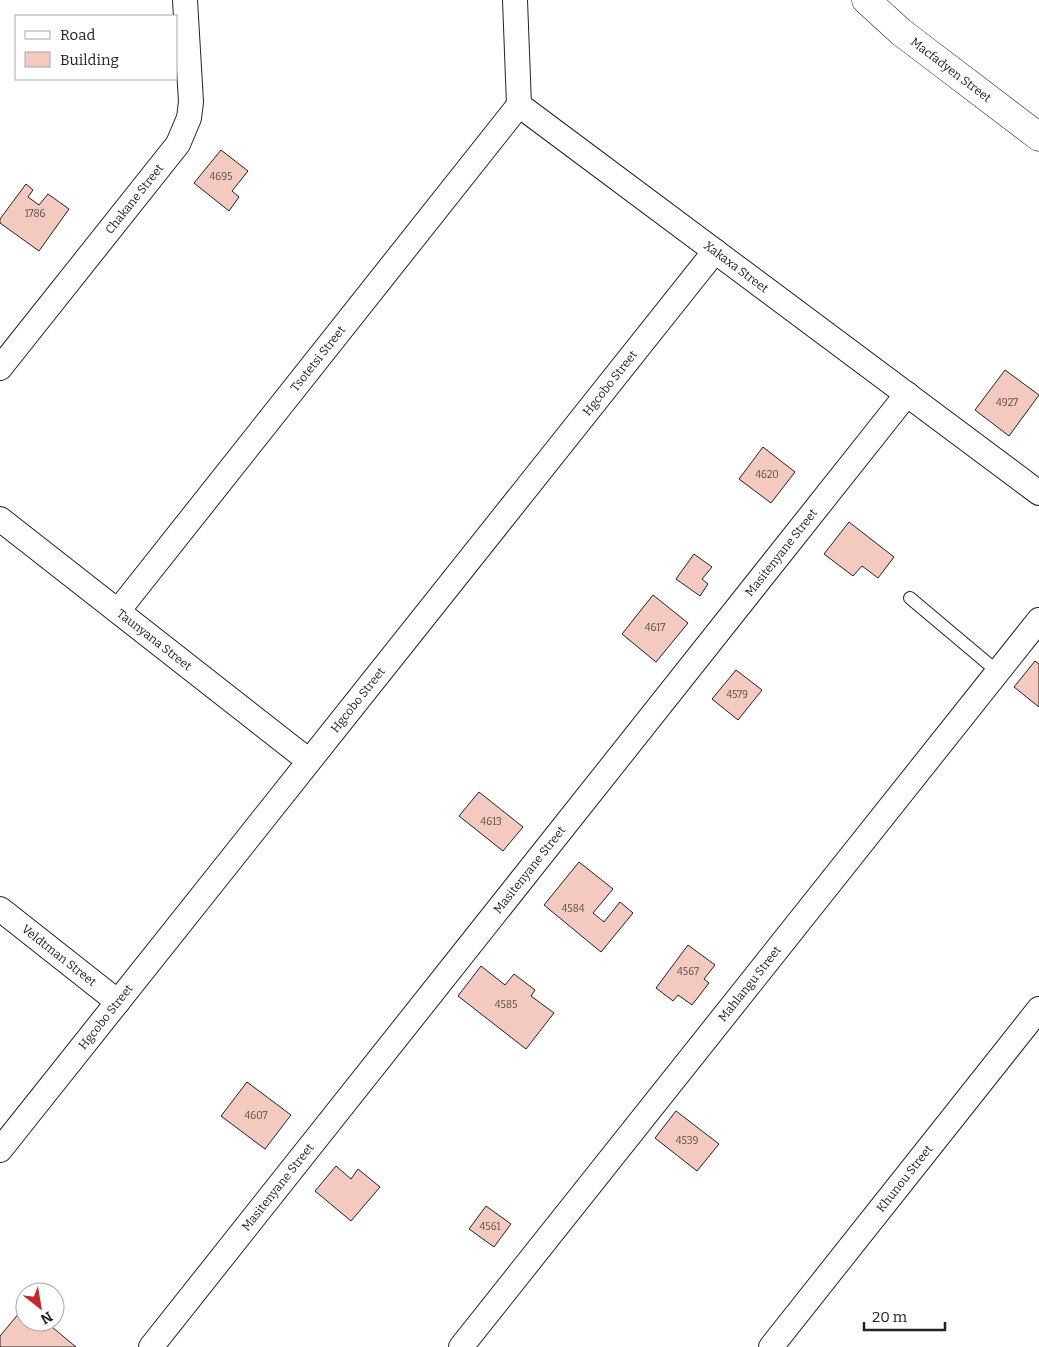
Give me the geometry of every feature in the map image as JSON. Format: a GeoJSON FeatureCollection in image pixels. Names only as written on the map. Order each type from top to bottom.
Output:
{"type":"FeatureCollection","features":[{"type":"Feature","properties":{"kind":"street","name":"Chakane Street"},"geometry":{"type":"LineString","coordinates":[[0,368],[178,144],[189,118],[191,102],[185,0]]}},
{"type":"Feature","properties":{"kind":"street"},"geometry":{"type":"LineString","coordinates":[[515,0],[519,105]]}},
{"type":"Feature","properties":{"kind":"street","name":"Macfadyen Street"},"geometry":{"type":"LineString","coordinates":[[866,0],[901,32],[1039,137]]}},
{"type":"Feature","properties":{"kind":"street","name":"Xakaxa Street"},"geometry":{"type":"LineString","coordinates":[[519,105],[1039,493]]}},
{"type":"Feature","properties":{"kind":"street","name":"Tsotetsi Street"},"geometry":{"type":"LineString","coordinates":[[118,611],[519,105]]}},
{"type":"Feature","properties":{"kind":"street","name":"Hgcobo Street"},"geometry":{"type":"LineString","coordinates":[[0,1150],[715,251]]}},
{"type":"Feature","properties":{"kind":"street","name":"Masitenyane Street"},"geometry":{"type":"LineString","coordinates":[[151,1347],[907,394]]}},
{"type":"Feature","properties":{"kind":"street","name":"Taunyana Street"},"geometry":{"type":"LineString","coordinates":[[0,519],[309,761]]}},
{"type":"Feature","properties":{"kind":"street","name":"Mahlangu Street"},"geometry":{"type":"LineString","coordinates":[[461,1347],[1039,620]]}},
{"type":"Feature","properties":{"kind":"street","name":"Veldtman Street"},"geometry":{"type":"LineString","coordinates":[[0,909],[118,1002]]}},
{"type":"Feature","properties":{"kind":"street","name":"Khunou Street"},"geometry":{"type":"LineString","coordinates":[[771,1347],[1039,1009]]}},
{"type":"Feature","properties":{"kind":"lane"},"geometry":{"type":"LineString","coordinates":[[910,598],[998,672]]}},
{"type":"Feature","properties":{"kind":"building"},"geometry":{"type":"Polygon","coordinates":[[[221,150],[248,171],[232,191],[239,197],[229,211],[194,183],[221,150]]]}},
{"type":"Feature","properties":{"kind":"building"},"geometry":{"type":"Polygon","coordinates":[[[26,184],[33,190],[28,197],[39,205],[48,194],[69,209],[39,251],[0,223],[0,219],[26,184]]]}},
{"type":"Feature","properties":{"kind":"building"},"geometry":{"type":"Polygon","coordinates":[[[1005,370],[1039,395],[1009,436],[975,410],[1005,370]]]}},
{"type":"Feature","properties":{"kind":"building"},"geometry":{"type":"Polygon","coordinates":[[[763,447],[795,472],[771,503],[739,479],[763,447]]]}},
{"type":"Feature","properties":{"kind":"building"},"geometry":{"type":"Polygon","coordinates":[[[849,522],[894,557],[878,578],[862,566],[853,576],[824,554],[849,522]]]}},
{"type":"Feature","properties":{"kind":"building"},"geometry":{"type":"Polygon","coordinates":[[[694,554],[712,567],[702,579],[708,584],[700,596],[676,579],[694,554]]]}},
{"type":"Feature","properties":{"kind":"building"},"geometry":{"type":"Polygon","coordinates":[[[653,595],[688,623],[656,662],[622,634],[653,595]]]}},
{"type":"Feature","properties":{"kind":"building"},"geometry":{"type":"Polygon","coordinates":[[[1035,661],[1039,664],[1039,707],[1014,687],[1035,661]]]}},
{"type":"Feature","properties":{"kind":"building"},"geometry":{"type":"Polygon","coordinates":[[[736,670],[762,690],[738,720],[712,699],[736,670]]]}},
{"type":"Feature","properties":{"kind":"building"},"geometry":{"type":"Polygon","coordinates":[[[479,792],[523,827],[503,851],[459,816],[479,792]]]}},
{"type":"Feature","properties":{"kind":"building"},"geometry":{"type":"Polygon","coordinates":[[[579,862],[613,889],[593,913],[604,922],[620,902],[633,913],[601,952],[544,905],[579,862]]]}},
{"type":"Feature","properties":{"kind":"building"},"geometry":{"type":"Polygon","coordinates":[[[688,945],[715,965],[704,979],[709,983],[692,1005],[678,995],[673,1001],[656,988],[688,945]]]}},
{"type":"Feature","properties":{"kind":"building"},"geometry":{"type":"Polygon","coordinates":[[[481,966],[505,985],[514,974],[535,990],[531,996],[554,1013],[526,1049],[458,996],[481,966]]]}},
{"type":"Feature","properties":{"kind":"building"},"geometry":{"type":"Polygon","coordinates":[[[247,1082],[291,1115],[265,1149],[221,1116],[247,1082]]]}},
{"type":"Feature","properties":{"kind":"building"},"geometry":{"type":"Polygon","coordinates":[[[676,1111],[719,1144],[697,1171],[655,1138],[676,1111]]]}},
{"type":"Feature","properties":{"kind":"building"},"geometry":{"type":"Polygon","coordinates":[[[336,1166],[351,1179],[358,1169],[380,1187],[351,1221],[315,1191],[336,1166]]]}},
{"type":"Feature","properties":{"kind":"building"},"geometry":{"type":"Polygon","coordinates":[[[486,1206],[511,1224],[494,1247],[469,1229],[486,1206]]]}},
{"type":"Feature","properties":{"kind":"building"},"geometry":{"type":"Polygon","coordinates":[[[15,1318],[15,1332],[58,1332],[76,1347],[0,1347],[0,1336],[15,1318]]]}}]}
